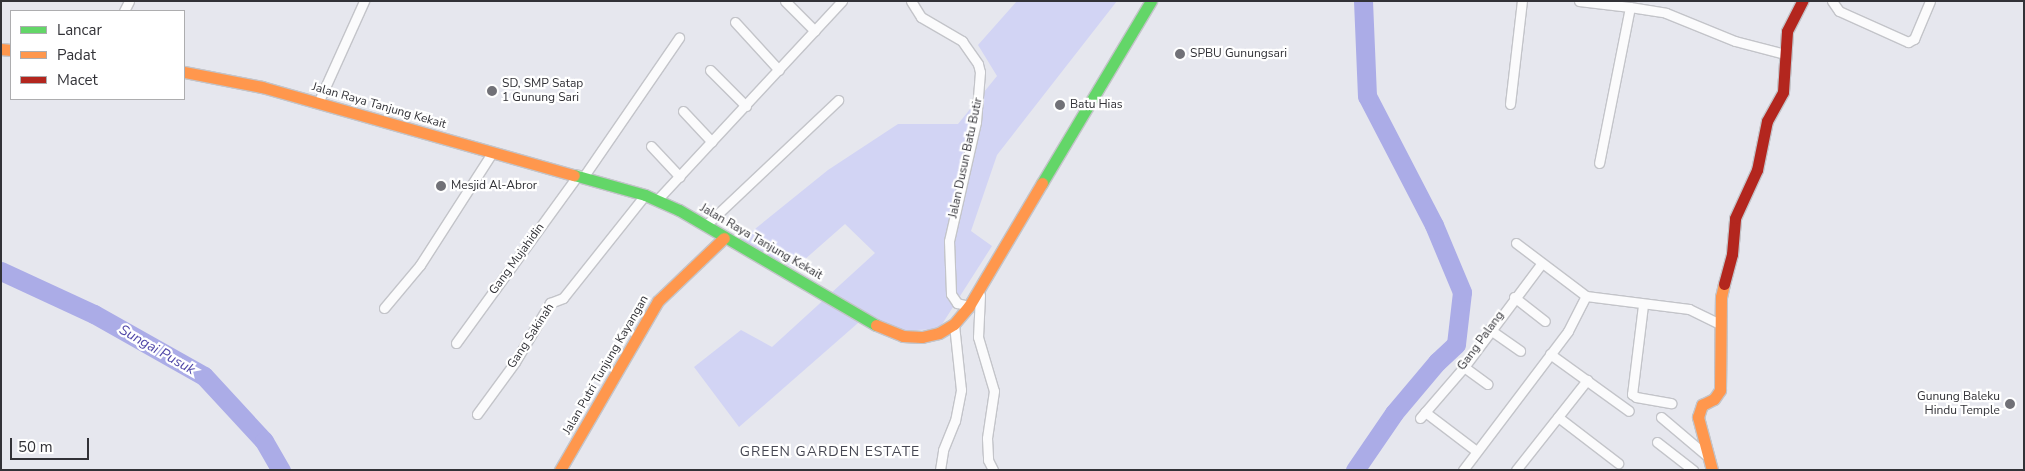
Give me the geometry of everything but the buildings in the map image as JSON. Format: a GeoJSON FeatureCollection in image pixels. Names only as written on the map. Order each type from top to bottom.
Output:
{"type":"FeatureCollection","features":[{"type":"Feature","properties":{"kind":"main road","name":"Jalan Raya Tanjung Kekait"},"geometry":{"type":"LineString","coordinates":[[185,72],[318,103],[492,153],[581,175],[645,195],[706,225],[724,238],[875,325],[903,336],[922,338],[939,333],[954,324],[969,306],[1151,1]]}},
{"type":"Feature","properties":{"kind":"main road"},"geometry":{"type":"LineString","coordinates":[[1712,470],[1706,455],[1698,417],[1702,406],[1714,399],[1720,390],[1721,297],[1732,254],[1735,218],[1757,170],[1767,121],[1783,92],[1787,31],[1802,1]]}},
{"type":"Feature","properties":{"kind":"main road","name":"Jalan Putri Tunjung Kayangan"},"geometry":{"type":"LineString","coordinates":[[560,470],[658,301],[724,238]]}},
{"type":"Feature","properties":{"kind":"street"},"geometry":{"type":"LineString","coordinates":[[318,103],[364,1]]}},
{"type":"Feature","properties":{"kind":"street"},"geometry":{"type":"LineString","coordinates":[[785,1],[815,31]]}},
{"type":"Feature","properties":{"kind":"street"},"geometry":{"type":"LineString","coordinates":[[657,200],[842,1]]}},
{"type":"Feature","properties":{"kind":"street","name":"Jalan Dusun Batu Butir"},"geometry":{"type":"LineString","coordinates":[[911,1],[921,17],[962,40],[978,64],[980,72],[976,122],[949,241],[948,259],[951,294],[956,303],[969,306]]}},
{"type":"Feature","properties":{"kind":"street"},"geometry":{"type":"LineString","coordinates":[[1510,104],[1522,1]]}},
{"type":"Feature","properties":{"kind":"street"},"geometry":{"type":"LineString","coordinates":[[1579,1],[1666,13],[1735,41],[1785,54]]}},
{"type":"Feature","properties":{"kind":"street"},"geometry":{"type":"LineString","coordinates":[[1832,1],[1839,11],[1908,42],[1914,39],[1930,1]]}},
{"type":"Feature","properties":{"kind":"street"},"geometry":{"type":"LineString","coordinates":[[1599,162],[1630,7]]}},
{"type":"Feature","properties":{"kind":"street"},"geometry":{"type":"LineString","coordinates":[[735,22],[779,70]]}},
{"type":"Feature","properties":{"kind":"street","name":"Gang Mujahidin"},"geometry":{"type":"LineString","coordinates":[[456,343],[581,175],[679,38]]}},
{"type":"Feature","properties":{"kind":"street"},"geometry":{"type":"LineString","coordinates":[[710,70],[746,106]]}},
{"type":"Feature","properties":{"kind":"street"},"geometry":{"type":"LineString","coordinates":[[706,225],[715,220],[838,100]]}},
{"type":"Feature","properties":{"kind":"street"},"geometry":{"type":"LineString","coordinates":[[683,111],[712,142]]}},
{"type":"Feature","properties":{"kind":"street"},"geometry":{"type":"LineString","coordinates":[[651,146],[680,177]]}},
{"type":"Feature","properties":{"kind":"street"},"geometry":{"type":"LineString","coordinates":[[384,308],[420,265],[492,153]]}},
{"type":"Feature","properties":{"kind":"street","name":"Gang Sakinah"},"geometry":{"type":"LineString","coordinates":[[477,414],[514,362],[551,302],[563,298],[645,195]]}},
{"type":"Feature","properties":{"kind":"street"},"geometry":{"type":"LineString","coordinates":[[1516,243],[1541,264],[1586,296],[1643,305],[1688,309],[1720,324]]}},
{"type":"Feature","properties":{"kind":"street","name":"Gang Palang"},"geometry":{"type":"LineString","coordinates":[[1475,450],[1422,415],[1464,367],[1489,329],[1541,264]]}},
{"type":"Feature","properties":{"kind":"street"},"geometry":{"type":"LineString","coordinates":[[981,284],[976,321],[994,391],[988,438],[988,460],[993,470]]}},
{"type":"Feature","properties":{"kind":"street"},"geometry":{"type":"LineString","coordinates":[[1463,470],[1475,450],[1568,331],[1586,296]]}},
{"type":"Feature","properties":{"kind":"street"},"geometry":{"type":"LineString","coordinates":[[1514,297],[1545,321]]}},
{"type":"Feature","properties":{"kind":"street"},"geometry":{"type":"LineString","coordinates":[[1643,305],[1632,394],[1671,403]]}},
{"type":"Feature","properties":{"kind":"street"},"geometry":{"type":"LineString","coordinates":[[940,470],[943,450],[955,421],[961,390],[954,324]]}},
{"type":"Feature","properties":{"kind":"street"},"geometry":{"type":"LineString","coordinates":[[1489,329],[1520,351]]}},
{"type":"Feature","properties":{"kind":"street"},"geometry":{"type":"LineString","coordinates":[[1550,354],[1629,411]]}},
{"type":"Feature","properties":{"kind":"street"},"geometry":{"type":"LineString","coordinates":[[1464,367],[1487,384]]}},
{"type":"Feature","properties":{"kind":"street"},"geometry":{"type":"LineString","coordinates":[[1516,470],[1587,380]]}},
{"type":"Feature","properties":{"kind":"street"},"geometry":{"type":"LineString","coordinates":[[1558,417],[1618,462]]}},
{"type":"Feature","properties":{"kind":"street"},"geometry":{"type":"LineString","coordinates":[[1661,417],[1706,455]]}},
{"type":"Feature","properties":{"kind":"street"},"geometry":{"type":"LineString","coordinates":[[1657,442],[1693,470]]}},
{"type":"Feature","properties":{"kind":"shaded area"},"geometry":{"type":"Polygon","coordinates":[[[1017,1],[1117,1],[997,155],[971,231],[992,246],[939,329],[893,331],[866,316],[739,427],[694,367],[741,330],[772,347],[875,253],[845,224],[795,268],[740,241],[828,170],[898,124],[958,124],[997,76],[978,45],[1017,1]]]}},
{"type":"Feature","properties":{"kind":"waterway"},"geometry":{"type":"LineString","coordinates":[[1355,470],[1394,413],[1437,362],[1456,344],[1462,292],[1434,225],[1367,96],[1363,1]]}},
{"type":"Feature","properties":{"kind":"waterway","name":"Sungai Pusuk"},"geometry":{"type":"LineString","coordinates":[[1,271],[94,314],[204,376],[264,441],[281,470]]}},
{"type":"Feature","properties":{"kind":"traffic: fast"},"geometry":{"type":"LineString","coordinates":[[1042,183],[1151,1]]}},
{"type":"Feature","properties":{"kind":"traffic: fast"},"geometry":{"type":"LineString","coordinates":[[574,175],[645,195],[679,210],[876,325]]}},
{"type":"Feature","properties":{"kind":"traffic: slow"},"geometry":{"type":"LineString","coordinates":[[1,49],[10,50]]}},
{"type":"Feature","properties":{"kind":"traffic: slow"},"geometry":{"type":"LineString","coordinates":[[185,72],[262,87],[574,175]]}},
{"type":"Feature","properties":{"kind":"traffic: slow"},"geometry":{"type":"LineString","coordinates":[[876,325],[903,336],[922,337],[939,333],[954,324],[969,306],[1042,183]]}},
{"type":"Feature","properties":{"kind":"traffic: slow"},"geometry":{"type":"LineString","coordinates":[[560,470],[658,301],[724,238]]}},
{"type":"Feature","properties":{"kind":"traffic: slow"},"geometry":{"type":"LineString","coordinates":[[1712,470],[1698,417],[1702,405],[1714,399],[1720,390],[1721,297],[1724,284]]}},
{"type":"Feature","properties":{"kind":"traffic: jam"},"geometry":{"type":"LineString","coordinates":[[1724,284],[1732,254],[1735,218],[1757,170],[1767,121],[1783,92],[1787,31],[1802,1]]}},
{"type":"Feature","properties":{"kind":"place","name":"SPBU Gunungsari"},"geometry":{"type":"Point","coordinates":[1180,54]}},
{"type":"Feature","properties":{"kind":"place","name":"SD, SMP Satap 1 Gunung Sari"},"geometry":{"type":"Point","coordinates":[492,91]}},
{"type":"Feature","properties":{"kind":"place","name":"Batu Hias"},"geometry":{"type":"Point","coordinates":[1060,105]}},
{"type":"Feature","properties":{"kind":"place","name":"Mesjid Al-Abror"},"geometry":{"type":"Point","coordinates":[441,186]}},
{"type":"Feature","properties":{"kind":"place","name":"Gunung Baleku Hindu Temple"},"geometry":{"type":"Point","coordinates":[2010,404]}},
{"type":"Feature","properties":{"kind":"district","name":"GREEN GARDEN ESTATE"},"geometry":{"type":"Point","coordinates":[830,452]}}]}
